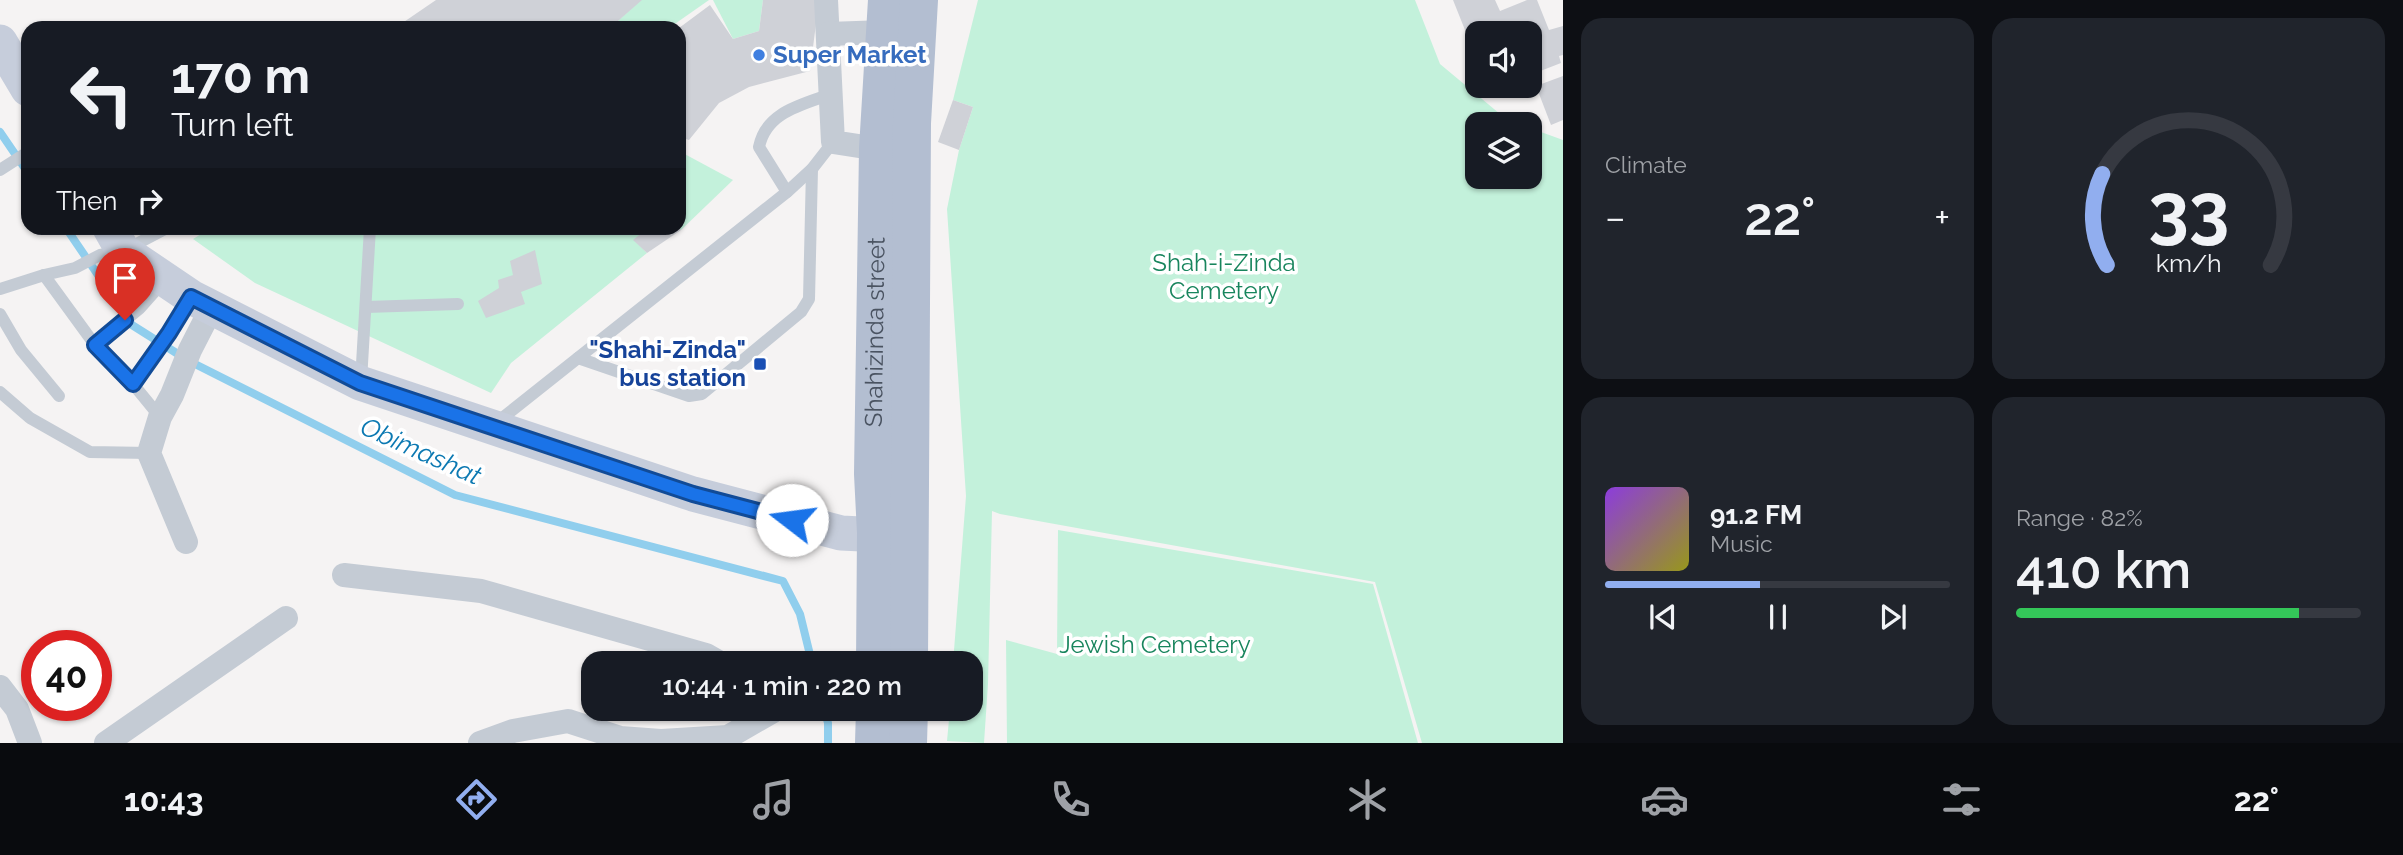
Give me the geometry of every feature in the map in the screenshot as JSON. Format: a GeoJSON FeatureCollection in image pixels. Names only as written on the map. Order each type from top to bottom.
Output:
{"type":"FeatureCollection","features":[{"type":"Feature","properties":{"kind":"main road","name":"Shahizinda street"},"geometry":{"type":"LineString","coordinates":[[877,651],[893,535],[919,0]]}},
{"type":"Feature","properties":{"kind":"main road","name":"Shahizinda street"},"geometry":{"type":"LineString","coordinates":[[886,16],[878,149],[873,474],[893,535],[908,651]]}},
{"type":"Feature","properties":{"kind":"main road"},"geometry":{"type":"LineString","coordinates":[[874,743],[875,721]]}},
{"type":"Feature","properties":{"kind":"main road"},"geometry":{"type":"LineString","coordinates":[[909,721],[909,743]]}},
{"type":"Feature","properties":{"kind":"street"},"geometry":{"type":"LineString","coordinates":[[826,0],[833,142],[878,149]]}},
{"type":"Feature","properties":{"kind":"street"},"geometry":{"type":"LineString","coordinates":[[828,34],[886,16]]}},
{"type":"Feature","properties":{"kind":"street"},"geometry":{"type":"LineString","coordinates":[[0,42],[21,77]]}},
{"type":"Feature","properties":{"kind":"street"},"geometry":{"type":"LineString","coordinates":[[111,244],[189,295],[360,383],[693,494],[841,533],[893,535]]}},
{"type":"Feature","properties":{"kind":"street"},"geometry":{"type":"LineString","coordinates":[[186,542],[165,486],[149,453],[160,418],[190,350],[189,295]]}},
{"type":"Feature","properties":{"kind":"street"},"geometry":{"type":"LineString","coordinates":[[344,575],[481,592],[692,651]]}},
{"type":"Feature","properties":{"kind":"street"},"geometry":{"type":"LineString","coordinates":[[106,743],[286,618]]}},
{"type":"Feature","properties":{"kind":"street"},"geometry":{"type":"LineString","coordinates":[[0,687],[17,709],[30,743]]}},
{"type":"Feature","properties":{"kind":"street"},"geometry":{"type":"LineString","coordinates":[[480,743],[513,731],[568,721],[620,738],[661,741],[728,737],[755,721]]}},
{"type":"Feature","properties":{"kind":"lane"},"geometry":{"type":"LineString","coordinates":[[787,192],[759,147],[762,134],[774,119],[788,110],[831,94]]}},
{"type":"Feature","properties":{"kind":"lane"},"geometry":{"type":"LineString","coordinates":[[490,428],[787,192],[812,169],[833,142]]}},
{"type":"Feature","properties":{"kind":"lane"},"geometry":{"type":"LineString","coordinates":[[5,167],[21,157]]}},
{"type":"Feature","properties":{"kind":"lane"},"geometry":{"type":"LineString","coordinates":[[578,358],[689,397],[702,394],[802,312],[809,299],[812,169]]}},
{"type":"Feature","properties":{"kind":"lane"},"geometry":{"type":"LineString","coordinates":[[0,289],[75,268],[111,244],[142,235]]}},
{"type":"Feature","properties":{"kind":"lane"},"geometry":{"type":"LineString","coordinates":[[360,383],[370,235]]}},
{"type":"Feature","properties":{"kind":"lane"},"geometry":{"type":"LineString","coordinates":[[44,275],[95,345],[133,384],[160,418]]}},
{"type":"Feature","properties":{"kind":"lane"},"geometry":{"type":"LineString","coordinates":[[95,345],[140,308],[189,295]]}},
{"type":"Feature","properties":{"kind":"lane"},"geometry":{"type":"LineString","coordinates":[[133,384],[169,333],[189,295]]}},
{"type":"Feature","properties":{"kind":"lane"},"geometry":{"type":"LineString","coordinates":[[366,307],[458,304]]}},
{"type":"Feature","properties":{"kind":"lane"},"geometry":{"type":"LineString","coordinates":[[0,314],[21,351],[59,396]]}},
{"type":"Feature","properties":{"kind":"lane"},"geometry":{"type":"LineString","coordinates":[[0,392],[30,418],[90,452],[149,453]]}},
{"type":"Feature","properties":{"kind":"green space"},"geometry":{"type":"Polygon","coordinates":[[[641,0],[709,0],[679,21],[618,21],[641,0]]]}},
{"type":"Feature","properties":{"kind":"green space"},"geometry":{"type":"Polygon","coordinates":[[[713,0],[763,0],[759,31],[733,39],[713,0]]]}},
{"type":"Feature","properties":{"kind":"green space","name":"Shah-i-Zinda Cemetery"},"geometry":{"type":"Polygon","coordinates":[[[978,0],[1415,0],[1440,64],[1465,85],[1465,98],[1481,98],[1498,112],[1465,112],[1465,189],[1542,189],[1542,132],[1563,140],[1563,743],[1422,743],[1375,582],[992,511],[984,743],[947,741],[949,721],[983,721],[983,651],[954,651],[966,496],[947,209],[959,150],[973,107],[953,100],[978,0]]]}},
{"type":"Feature","properties":{"kind":"green space"},"geometry":{"type":"Polygon","coordinates":[[[686,155],[733,180],[686,225],[686,155]]]}},
{"type":"Feature","properties":{"kind":"green space"},"geometry":{"type":"Polygon","coordinates":[[[200,235],[640,235],[634,240],[647,253],[511,363],[491,393],[255,283],[193,239],[200,235]]]}},
{"type":"Feature","properties":{"kind":"green space","name":"Jewish Cemetery"},"geometry":{"type":"Polygon","coordinates":[[[1058,530],[1373,584],[1418,743],[1007,743],[1006,640],[1057,654],[1058,530]]]}},
{"type":"Feature","properties":{"kind":"building"},"geometry":{"type":"Polygon","coordinates":[[[436,0],[642,0],[618,21],[405,21],[436,0]]]}},
{"type":"Feature","properties":{"kind":"building","name":"Super Market"},"geometry":{"type":"Polygon","coordinates":[[[763,0],[819,0],[810,71],[749,87],[719,103],[689,140],[686,139],[686,23],[710,5],[733,39],[759,31],[763,0]]]}},
{"type":"Feature","properties":{"kind":"building"},"geometry":{"type":"Polygon","coordinates":[[[1453,0],[1495,0],[1500,11],[1527,0],[1537,0],[1549,30],[1563,26],[1563,55],[1559,56],[1561,63],[1542,70],[1542,21],[1465,21],[1465,30],[1453,0]]]}},
{"type":"Feature","properties":{"kind":"building"},"geometry":{"type":"Polygon","coordinates":[[[1563,76],[1563,120],[1551,125],[1541,98],[1542,84],[1563,76]]]}},
{"type":"Feature","properties":{"kind":"building"},"geometry":{"type":"Polygon","coordinates":[[[953,100],[973,107],[959,150],[938,142],[953,100]]]}},
{"type":"Feature","properties":{"kind":"building"},"geometry":{"type":"Polygon","coordinates":[[[639,235],[674,235],[647,253],[633,240],[639,235]]]}},
{"type":"Feature","properties":{"kind":"building"},"geometry":{"type":"Polygon","coordinates":[[[535,250],[542,284],[521,292],[525,304],[486,318],[478,301],[499,288],[498,280],[513,275],[510,261],[535,250]]]}},
{"type":"Feature","properties":{"kind":"waterway","name":"Obimashat"},"geometry":{"type":"LineString","coordinates":[[0,132],[21,163]]}},
{"type":"Feature","properties":{"kind":"waterway","name":"Obimashat"},"geometry":{"type":"LineString","coordinates":[[71,235],[132,325],[189,361],[455,495],[783,581],[800,614],[809,651]]}},
{"type":"Feature","properties":{"kind":"waterway","name":"Obimashat"},"geometry":{"type":"LineString","coordinates":[[827,721],[828,743]]}},
{"type":"Feature","properties":{"kind":"place","name":"Super Market"},"geometry":{"type":"Point","coordinates":[759,55]}},
{"type":"Feature","properties":{"kind":"place","name":"\"Shahi-Zinda\" bus station"},"geometry":{"type":"Point","coordinates":[760,364]}},
{"type":"Feature","properties":{"kind":"route"},"geometry":{"type":"LineString","coordinates":[[125,320],[95,345],[133,384],[191,297],[360,383],[693,494],[792,520]]}}]}
